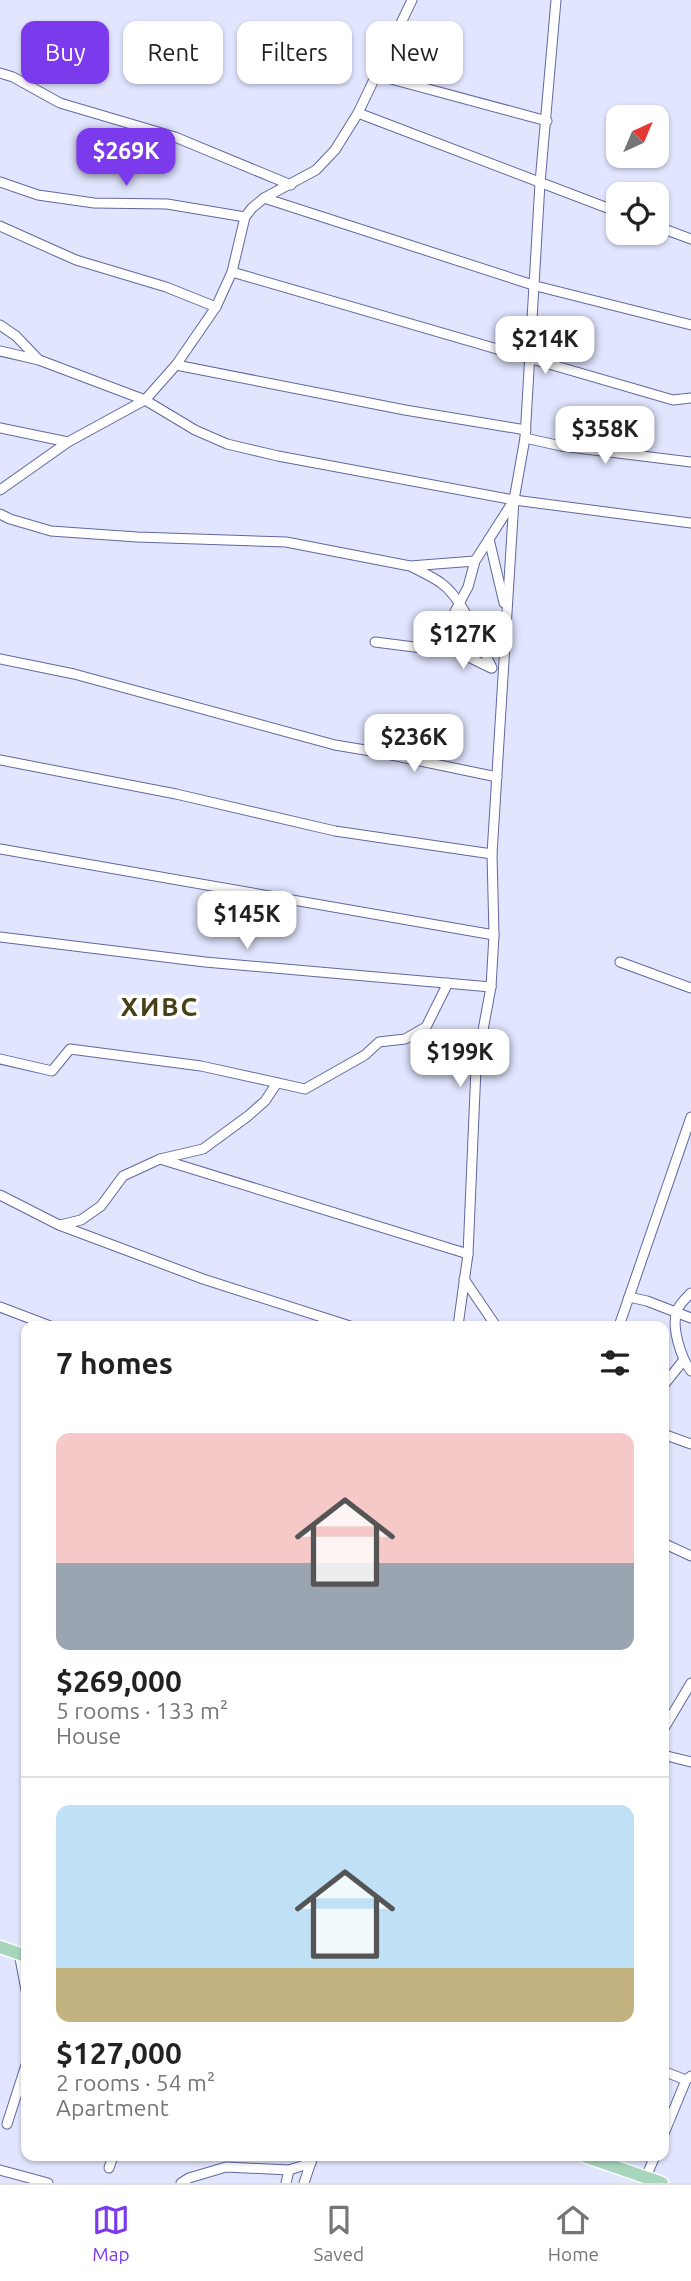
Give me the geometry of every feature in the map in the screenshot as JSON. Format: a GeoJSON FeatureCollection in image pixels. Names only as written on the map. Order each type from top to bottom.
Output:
{"type":"FeatureCollection","features":[{"type":"Feature","properties":{"kind":"main road"},"geometry":{"type":"LineString","coordinates":[[0,1947],[21,1955]]}},
{"type":"Feature","properties":{"kind":"main road"},"geometry":{"type":"LineString","coordinates":[[599,2161],[662,2183]]}},
{"type":"Feature","properties":{"kind":"street"},"geometry":{"type":"LineString","coordinates":[[402,21],[412,0]]}},
{"type":"Feature","properties":{"kind":"street"},"geometry":{"type":"LineString","coordinates":[[459,1321],[468,1254],[476,1068],[491,986],[494,936],[492,854],[514,500],[526,434],[540,183],[556,0]]}},
{"type":"Feature","properties":{"kind":"street"},"geometry":{"type":"LineString","coordinates":[[0,73],[13,77],[60,103],[175,137],[291,185]]}},
{"type":"Feature","properties":{"kind":"street"},"geometry":{"type":"LineString","coordinates":[[0,490],[68,442],[145,400],[176,365],[216,307],[232,272],[245,217],[264,198],[316,170],[335,150],[358,113],[372,84]]}},
{"type":"Feature","properties":{"kind":"street"},"geometry":{"type":"LineString","coordinates":[[409,84],[547,121]]}},
{"type":"Feature","properties":{"kind":"street"},"geometry":{"type":"LineString","coordinates":[[358,113],[606,208]]}},
{"type":"Feature","properties":{"kind":"street"},"geometry":{"type":"LineString","coordinates":[[0,182],[38,195],[94,203],[167,204],[245,217]]}},
{"type":"Feature","properties":{"kind":"street"},"geometry":{"type":"LineString","coordinates":[[264,198],[536,286],[691,325]]}},
{"type":"Feature","properties":{"kind":"street"},"geometry":{"type":"LineString","coordinates":[[0,226],[76,260],[166,287],[216,307]]}},
{"type":"Feature","properties":{"kind":"street"},"geometry":{"type":"LineString","coordinates":[[669,231],[691,239]]}},
{"type":"Feature","properties":{"kind":"street"},"geometry":{"type":"LineString","coordinates":[[232,272],[673,400],[691,398]]}},
{"type":"Feature","properties":{"kind":"street"},"geometry":{"type":"LineString","coordinates":[[0,326],[16,335],[39,360]]}},
{"type":"Feature","properties":{"kind":"street"},"geometry":{"type":"LineString","coordinates":[[0,351],[39,360],[145,400],[195,430],[227,444],[514,500],[691,523]]}},
{"type":"Feature","properties":{"kind":"street"},"geometry":{"type":"LineString","coordinates":[[176,365],[526,434],[561,446],[691,462]]}},
{"type":"Feature","properties":{"kind":"street"},"geometry":{"type":"LineString","coordinates":[[0,428],[68,442]]}},
{"type":"Feature","properties":{"kind":"street"},"geometry":{"type":"LineString","coordinates":[[375,642],[422,648],[436,641],[468,587],[475,561],[514,500]]}},
{"type":"Feature","properties":{"kind":"street"},"geometry":{"type":"LineString","coordinates":[[0,514],[51,531],[286,542],[410,566],[475,561]]}},
{"type":"Feature","properties":{"kind":"street"},"geometry":{"type":"LineString","coordinates":[[489,539],[507,615]]}},
{"type":"Feature","properties":{"kind":"street"},"geometry":{"type":"LineString","coordinates":[[410,566],[442,583],[459,604],[492,668]]}},
{"type":"Feature","properties":{"kind":"street"},"geometry":{"type":"LineString","coordinates":[[436,641],[504,674]]}},
{"type":"Feature","properties":{"kind":"street"},"geometry":{"type":"LineString","coordinates":[[0,659],[74,674],[335,745],[497,777]]}},
{"type":"Feature","properties":{"kind":"street"},"geometry":{"type":"LineString","coordinates":[[0,760],[176,794],[335,831],[492,854]]}},
{"type":"Feature","properties":{"kind":"street"},"geometry":{"type":"LineString","coordinates":[[0,849],[494,936]]}},
{"type":"Feature","properties":{"kind":"street"},"geometry":{"type":"LineString","coordinates":[[0,937],[205,962],[491,986]]}},
{"type":"Feature","properties":{"kind":"street"},"geometry":{"type":"LineString","coordinates":[[620,962],[691,988]]}},
{"type":"Feature","properties":{"kind":"street"},"geometry":{"type":"LineString","coordinates":[[0,1059],[52,1071],[70,1049],[201,1066],[305,1089],[365,1055],[379,1042],[405,1039],[426,1027],[448,983]]}},
{"type":"Feature","properties":{"kind":"street"},"geometry":{"type":"LineString","coordinates":[[59,1225],[81,1220],[101,1206],[123,1176],[160,1159],[203,1149],[265,1101],[277,1083]]}},
{"type":"Feature","properties":{"kind":"street"},"geometry":{"type":"LineString","coordinates":[[620,1321],[689,1131],[691,1117]]}},
{"type":"Feature","properties":{"kind":"street"},"geometry":{"type":"LineString","coordinates":[[160,1159],[468,1254]]}},
{"type":"Feature","properties":{"kind":"street"},"geometry":{"type":"LineString","coordinates":[[0,1195],[59,1225],[203,1279],[334,1321]]}},
{"type":"Feature","properties":{"kind":"street"},"geometry":{"type":"LineString","coordinates":[[464,1279],[493,1321]]}},
{"type":"Feature","properties":{"kind":"street"},"geometry":{"type":"LineString","coordinates":[[691,1293],[676,1312],[678,1343],[684,1361],[691,1371]]}},
{"type":"Feature","properties":{"kind":"street"},"geometry":{"type":"LineString","coordinates":[[629,1297],[648,1301],[691,1318]]}},
{"type":"Feature","properties":{"kind":"street"},"geometry":{"type":"LineString","coordinates":[[0,1307],[37,1321]]}},
{"type":"Feature","properties":{"kind":"street"},"geometry":{"type":"LineString","coordinates":[[669,1379],[684,1361]]}},
{"type":"Feature","properties":{"kind":"street"},"geometry":{"type":"LineString","coordinates":[[669,1436],[691,1444]]}},
{"type":"Feature","properties":{"kind":"street"},"geometry":{"type":"LineString","coordinates":[[669,1546],[691,1556]]}},
{"type":"Feature","properties":{"kind":"street"},"geometry":{"type":"LineString","coordinates":[[669,1721],[690,1689]]}},
{"type":"Feature","properties":{"kind":"street"},"geometry":{"type":"LineString","coordinates":[[669,1756],[691,1762]]}},
{"type":"Feature","properties":{"kind":"street"},"geometry":{"type":"LineString","coordinates":[[669,2073],[689,2078],[669,2123]]}},
{"type":"Feature","properties":{"kind":"street"},"geometry":{"type":"LineString","coordinates":[[7,2124],[21,2081]]}},
{"type":"Feature","properties":{"kind":"street"},"geometry":{"type":"LineString","coordinates":[[109,2168],[111,2161]]}},
{"type":"Feature","properties":{"kind":"street"},"geometry":{"type":"LineString","coordinates":[[181,2183],[226,2167],[289,2170],[308,2161]]}},
{"type":"Feature","properties":{"kind":"street"},"geometry":{"type":"LineString","coordinates":[[304,2183],[311,2161]]}},
{"type":"Feature","properties":{"kind":"street"},"geometry":{"type":"LineString","coordinates":[[646,2177],[653,2161]]}},
{"type":"Feature","properties":{"kind":"street"},"geometry":{"type":"LineString","coordinates":[[0,2170],[48,2183]]}},
{"type":"Feature","properties":{"kind":"street"},"geometry":{"type":"LineString","coordinates":[[286,2183],[289,2170]]}},
{"type":"Feature","properties":{"kind":"district","name":"ХИВС"},"geometry":{"type":"Point","coordinates":[160,1006]}}]}
